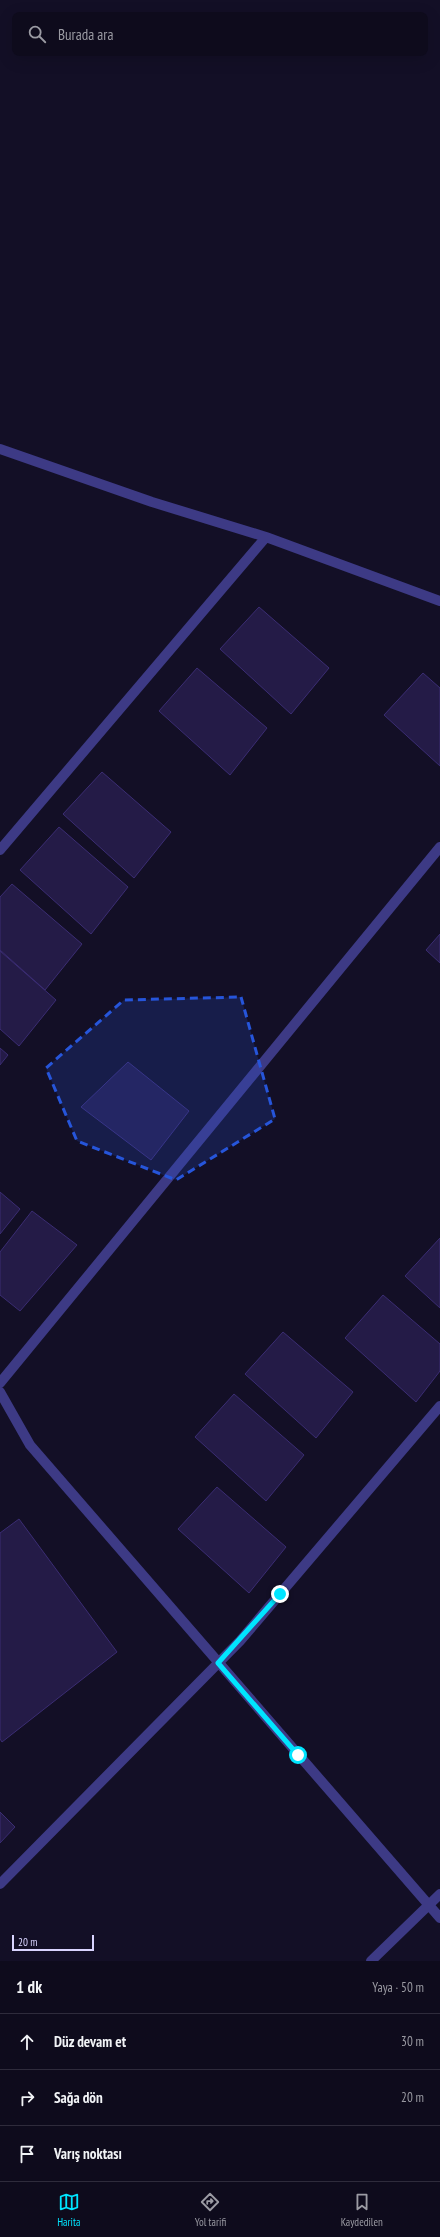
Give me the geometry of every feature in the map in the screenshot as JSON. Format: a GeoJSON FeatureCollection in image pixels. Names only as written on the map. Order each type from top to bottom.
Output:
{"type":"FeatureCollection","features":[{"type":"Feature","properties":{"kind":"street"},"geometry":{"type":"LineString","coordinates":[[0,449],[152,502],[266,537],[440,601]]}},
{"type":"Feature","properties":{"kind":"street"},"geometry":{"type":"LineString","coordinates":[[0,850],[266,537]]}},
{"type":"Feature","properties":{"kind":"street"},"geometry":{"type":"LineString","coordinates":[[0,1383],[440,846]]}},
{"type":"Feature","properties":{"kind":"street"},"geometry":{"type":"LineString","coordinates":[[0,1392],[30,1445],[440,1918]]}},
{"type":"Feature","properties":{"kind":"street"},"geometry":{"type":"LineString","coordinates":[[0,1884],[240,1640],[440,1406]]}},
{"type":"Feature","properties":{"kind":"street"},"geometry":{"type":"LineString","coordinates":[[372,1961],[440,1894]]}},
{"type":"Feature","properties":{"kind":"highlighted area"},"geometry":{"type":"Polygon","coordinates":[[[241,997],[275,1119],[176,1180],[77,1141],[46,1068],[124,1000],[241,997]]]}},
{"type":"Feature","properties":{"kind":"building"},"geometry":{"type":"Polygon","coordinates":[[[259,607],[329,668],[291,714],[220,649],[259,607]]]}},
{"type":"Feature","properties":{"kind":"building"},"geometry":{"type":"Polygon","coordinates":[[[197,668],[267,728],[230,775],[159,711],[197,668]]]}},
{"type":"Feature","properties":{"kind":"building"},"geometry":{"type":"Polygon","coordinates":[[[423,673],[440,688],[440,766],[384,715],[423,673]]]}},
{"type":"Feature","properties":{"kind":"building"},"geometry":{"type":"Polygon","coordinates":[[[102,772],[171,832],[134,878],[63,814],[102,772]]]}},
{"type":"Feature","properties":{"kind":"building"},"geometry":{"type":"Polygon","coordinates":[[[59,827],[128,887],[91,934],[20,870],[59,827]]]}},
{"type":"Feature","properties":{"kind":"building"},"geometry":{"type":"Polygon","coordinates":[[[12,884],[82,944],[45,990],[0,950],[0,897],[12,884]]]}},
{"type":"Feature","properties":{"kind":"building"},"geometry":{"type":"Polygon","coordinates":[[[440,934],[440,963],[426,950],[440,934]]]}},
{"type":"Feature","properties":{"kind":"building"},"geometry":{"type":"Polygon","coordinates":[[[0,951],[56,1000],[19,1046],[0,1029],[0,951]]]}},
{"type":"Feature","properties":{"kind":"building"},"geometry":{"type":"Polygon","coordinates":[[[0,1048],[8,1055],[0,1065],[0,1048]]]}},
{"type":"Feature","properties":{"kind":"building"},"geometry":{"type":"Polygon","coordinates":[[[128,1062],[189,1111],[151,1160],[81,1107],[128,1062]]]}},
{"type":"Feature","properties":{"kind":"building"},"geometry":{"type":"Polygon","coordinates":[[[0,1192],[20,1209],[0,1234],[0,1192]]]}},
{"type":"Feature","properties":{"kind":"building"},"geometry":{"type":"Polygon","coordinates":[[[32,1211],[77,1245],[20,1311],[0,1295],[0,1252],[32,1211]]]}},
{"type":"Feature","properties":{"kind":"building"},"geometry":{"type":"Polygon","coordinates":[[[440,1238],[440,1308],[405,1276],[440,1238]]]}},
{"type":"Feature","properties":{"kind":"building"},"geometry":{"type":"Polygon","coordinates":[[[383,1295],[440,1344],[440,1371],[416,1402],[345,1338],[383,1295]]]}},
{"type":"Feature","properties":{"kind":"building"},"geometry":{"type":"Polygon","coordinates":[[[283,1332],[353,1392],[316,1438],[245,1374],[283,1332]]]}},
{"type":"Feature","properties":{"kind":"building"},"geometry":{"type":"Polygon","coordinates":[[[234,1394],[304,1455],[266,1501],[195,1437],[234,1394]]]}},
{"type":"Feature","properties":{"kind":"building"},"geometry":{"type":"Polygon","coordinates":[[[217,1487],[286,1547],[249,1593],[178,1529],[217,1487]]]}},
{"type":"Feature","properties":{"kind":"building"},"geometry":{"type":"Polygon","coordinates":[[[19,1519],[117,1652],[2,1742],[0,1739],[0,1533],[19,1519]]]}},
{"type":"Feature","properties":{"kind":"building"},"geometry":{"type":"Polygon","coordinates":[[[0,1812],[15,1827],[0,1843],[0,1812]]]}},
{"type":"Feature","properties":{"kind":"route"},"geometry":{"type":"LineString","coordinates":[[280,1594],[218,1663],[298,1755]]}}]}
